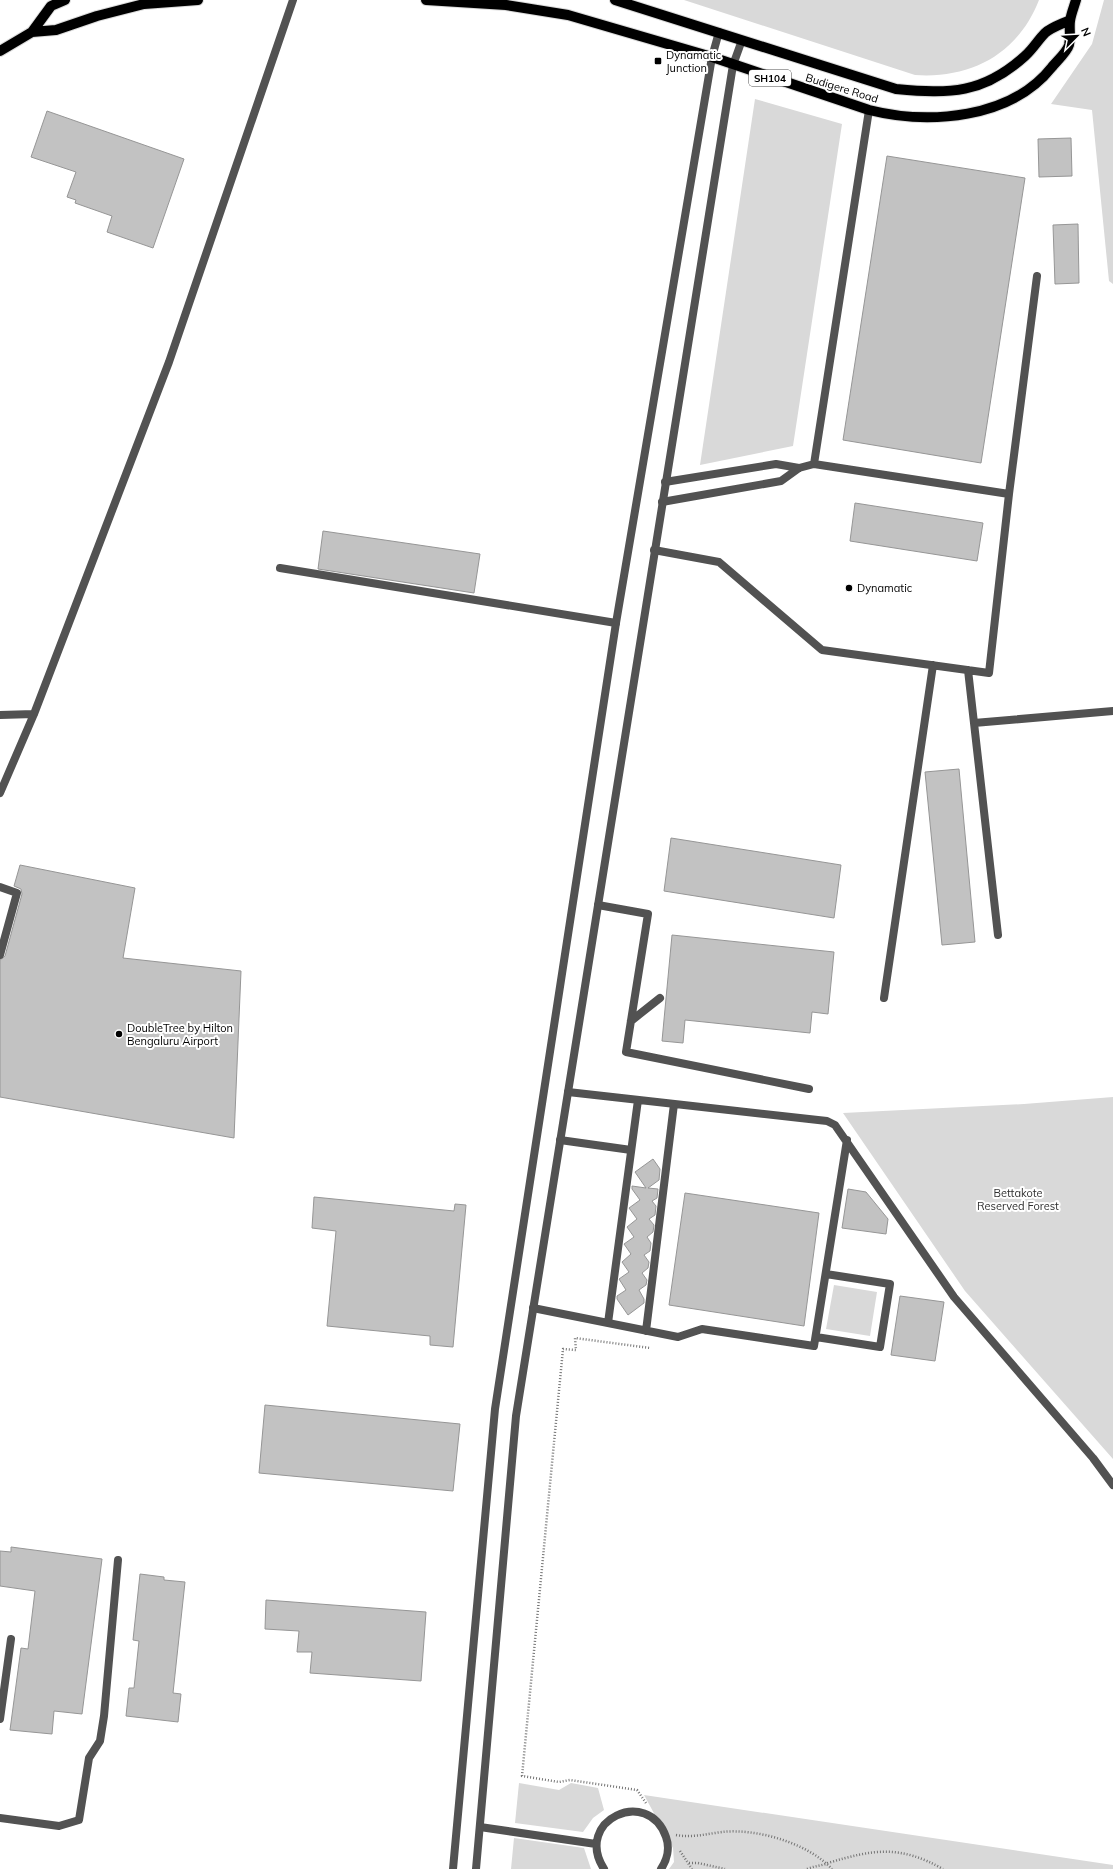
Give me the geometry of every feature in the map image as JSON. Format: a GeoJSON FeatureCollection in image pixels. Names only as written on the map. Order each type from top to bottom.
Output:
{"type":"FeatureCollection","features":[{"type":"Feature","properties":{"kind":"main road"},"geometry":{"type":"LineString","coordinates":[[0,51],[32,32],[51,6],[65,0]]}},
{"type":"Feature","properties":{"kind":"main road"},"geometry":{"type":"LineString","coordinates":[[32,32],[56,30],[97,16],[144,4],[198,0]]}},
{"type":"Feature","properties":{"kind":"main road","name":"Budigere Road"},"geometry":{"type":"LineString","coordinates":[[426,0],[506,5],[568,15],[712,57],[733,66],[869,110],[892,116],[934,118],[969,114],[998,105],[1021,93],[1045,76],[1069,46],[1070,20],[1076,0]]}},
{"type":"Feature","properties":{"kind":"main road","name":"Budigere Road"},"geometry":{"type":"LineString","coordinates":[[615,0],[896,89],[933,93],[961,90],[989,82],[1005,73],[1027,55],[1046,32],[1070,20]]}},
{"type":"Feature","properties":{"kind":"street"},"geometry":{"type":"LineString","coordinates":[[0,793],[34,714],[169,362],[293,0]]}},
{"type":"Feature","properties":{"kind":"street"},"geometry":{"type":"LineString","coordinates":[[453,1869],[495,1409],[616,623],[712,57],[719,32]]}},
{"type":"Feature","properties":{"kind":"street"},"geometry":{"type":"LineString","coordinates":[[476,1869],[516,1416],[733,66],[742,40]]}},
{"type":"Feature","properties":{"kind":"street"},"geometry":{"type":"LineString","coordinates":[[814,464],[869,110]]}},
{"type":"Feature","properties":{"kind":"street"},"geometry":{"type":"LineString","coordinates":[[654,550],[719,562],[822,650],[989,673],[1009,494],[1037,276]]}},
{"type":"Feature","properties":{"kind":"street"},"geometry":{"type":"LineString","coordinates":[[665,482],[776,464],[799,468]]}},
{"type":"Feature","properties":{"kind":"street"},"geometry":{"type":"LineString","coordinates":[[662,502],[781,481],[799,468],[814,464],[1009,494]]}},
{"type":"Feature","properties":{"kind":"street"},"geometry":{"type":"LineString","coordinates":[[280,568],[616,623]]}},
{"type":"Feature","properties":{"kind":"street"},"geometry":{"type":"LineString","coordinates":[[884,998],[933,665]]}},
{"type":"Feature","properties":{"kind":"street"},"geometry":{"type":"LineString","coordinates":[[968,670],[998,935]]}},
{"type":"Feature","properties":{"kind":"street"},"geometry":{"type":"LineString","coordinates":[[974,723],[1113,711]]}},
{"type":"Feature","properties":{"kind":"street"},"geometry":{"type":"LineString","coordinates":[[0,715],[34,714]]}},
{"type":"Feature","properties":{"kind":"street"},"geometry":{"type":"LineString","coordinates":[[0,887],[17,893],[0,955]]}},
{"type":"Feature","properties":{"kind":"street"},"geometry":{"type":"LineString","coordinates":[[598,905],[648,914],[626,1052],[809,1089]]}},
{"type":"Feature","properties":{"kind":"street"},"geometry":{"type":"LineString","coordinates":[[631,1021],[660,998]]}},
{"type":"Feature","properties":{"kind":"street"},"geometry":{"type":"LineString","coordinates":[[568,1092],[827,1121],[835,1125],[954,1297],[1093,1458],[1113,1485]]}},
{"type":"Feature","properties":{"kind":"street"},"geometry":{"type":"LineString","coordinates":[[608,1323],[638,1100]]}},
{"type":"Feature","properties":{"kind":"street"},"geometry":{"type":"LineString","coordinates":[[646,1331],[674,1104]]}},
{"type":"Feature","properties":{"kind":"street"},"geometry":{"type":"LineString","coordinates":[[560,1140],[631,1150]]}},
{"type":"Feature","properties":{"kind":"street"},"geometry":{"type":"LineString","coordinates":[[533,1308],[678,1337],[702,1329],[814,1346],[846,1140]]}},
{"type":"Feature","properties":{"kind":"street"},"geometry":{"type":"LineString","coordinates":[[816,1337],[880,1347],[890,1284],[826,1274]]}},
{"type":"Feature","properties":{"kind":"street"},"geometry":{"type":"LineString","coordinates":[[0,1818],[59,1826],[79,1820],[89,1758],[100,1741],[104,1716],[118,1560]]}},
{"type":"Feature","properties":{"kind":"street"},"geometry":{"type":"LineString","coordinates":[[0,1719],[10,1639]]}},
{"type":"Feature","properties":{"kind":"street"},"geometry":{"type":"LineString","coordinates":[[604,1869],[597,1853],[596,1844],[602,1827],[608,1820],[625,1812],[643,1813],[659,1823],[667,1840],[666,1859],[661,1869]]}},
{"type":"Feature","properties":{"kind":"street"},"geometry":{"type":"LineString","coordinates":[[480,1827],[596,1844]]}},
{"type":"Feature","properties":{"kind":"path"},"geometry":{"type":"LineString","coordinates":[[650,1348],[575,1338],[576,1350],[563,1349],[522,1776],[559,1782],[570,1780],[637,1790],[650,1808]]}},
{"type":"Feature","properties":{"kind":"path"},"geometry":{"type":"LineString","coordinates":[[670,1833],[685,1837],[721,1832],[746,1831],[769,1835],[790,1843],[827,1864],[832,1869]]}},
{"type":"Feature","properties":{"kind":"path"},"geometry":{"type":"LineString","coordinates":[[679,1850],[692,1869]]}},
{"type":"Feature","properties":{"kind":"path"},"geometry":{"type":"LineString","coordinates":[[807,1869],[853,1855],[888,1851],[916,1856],[944,1869]]}},
{"type":"Feature","properties":{"kind":"path"},"geometry":{"type":"LineString","coordinates":[[688,1863],[698,1863],[725,1869]]}},
{"type":"Feature","properties":{"kind":"green space"},"geometry":{"type":"Polygon","coordinates":[[[684,0],[1039,0],[1030,19],[1019,35],[1005,49],[990,59],[955,73],[915,75],[684,0]]]}},
{"type":"Feature","properties":{"kind":"green space"},"geometry":{"type":"Polygon","coordinates":[[[1104,0],[1113,0],[1113,284],[1109,281],[1092,110],[1051,104],[1092,44],[1104,0]]]}},
{"type":"Feature","properties":{"kind":"green space"},"geometry":{"type":"Polygon","coordinates":[[[755,99],[842,124],[793,446],[700,465],[755,99]]]}},
{"type":"Feature","properties":{"kind":"green space","name":"Bettakote Reserved Forest"},"geometry":{"type":"Polygon","coordinates":[[[1113,1097],[1113,1459],[965,1291],[843,1113],[1024,1104],[1113,1097]]]}},
{"type":"Feature","properties":{"kind":"green space"},"geometry":{"type":"Polygon","coordinates":[[[834,1285],[877,1292],[870,1336],[826,1329],[834,1285]]]}},
{"type":"Feature","properties":{"kind":"green space"},"geometry":{"type":"Polygon","coordinates":[[[519,1783],[559,1790],[571,1783],[598,1788],[604,1810],[593,1818],[583,1832],[515,1823],[519,1783]]]}},
{"type":"Feature","properties":{"kind":"green space"},"geometry":{"type":"Polygon","coordinates":[[[644,1795],[1113,1865],[1113,1869],[669,1869],[674,1862],[673,1848],[644,1795]]]}},
{"type":"Feature","properties":{"kind":"green space"},"geometry":{"type":"Polygon","coordinates":[[[514,1838],[584,1848],[591,1869],[511,1869],[514,1838]]]}},
{"type":"Feature","properties":{"kind":"building"},"geometry":{"type":"Polygon","coordinates":[[[47,111],[184,159],[153,248],[107,232],[112,216],[75,203],[76,200],[67,197],[76,172],[31,157],[47,111]]]}},
{"type":"Feature","properties":{"kind":"building"},"geometry":{"type":"Polygon","coordinates":[[[1071,138],[1072,176],[1039,177],[1038,139],[1071,138]]]}},
{"type":"Feature","properties":{"kind":"building"},"geometry":{"type":"Polygon","coordinates":[[[887,156],[1025,178],[981,463],[843,440],[887,156]]]}},
{"type":"Feature","properties":{"kind":"building"},"geometry":{"type":"Polygon","coordinates":[[[1078,224],[1079,283],[1055,284],[1053,225],[1078,224]]]}},
{"type":"Feature","properties":{"kind":"building"},"geometry":{"type":"Polygon","coordinates":[[[855,503],[983,523],[977,561],[850,541],[855,503]]]}},
{"type":"Feature","properties":{"kind":"building"},"geometry":{"type":"Polygon","coordinates":[[[323,531],[480,554],[474,593],[318,569],[323,531]]]}},
{"type":"Feature","properties":{"kind":"building"},"geometry":{"type":"Polygon","coordinates":[[[959,769],[975,942],[942,945],[925,772],[959,769]]]}},
{"type":"Feature","properties":{"kind":"building"},"geometry":{"type":"Polygon","coordinates":[[[671,838],[841,865],[834,918],[664,891],[671,838]]]}},
{"type":"Feature","properties":{"kind":"building","name":"DoubleTree by Hilton Bengaluru Airport"},"geometry":{"type":"Polygon","coordinates":[[[20,865],[135,888],[123,958],[241,971],[234,1138],[0,1097],[0,960],[5,956],[22,894],[21,889],[14,886],[20,865]]]}},
{"type":"Feature","properties":{"kind":"building"},"geometry":{"type":"Polygon","coordinates":[[[672,935],[834,952],[828,1014],[812,1012],[810,1033],[685,1020],[683,1043],[662,1041],[672,935]]]}},
{"type":"Feature","properties":{"kind":"building"},"geometry":{"type":"Polygon","coordinates":[[[653,1159],[660,1169],[659,1180],[648,1188],[658,1189],[657,1198],[652,1201],[656,1206],[655,1215],[649,1219],[654,1225],[653,1232],[647,1237],[651,1243],[650,1251],[644,1255],[649,1262],[648,1268],[642,1273],[647,1280],[646,1285],[639,1290],[644,1299],[644,1303],[628,1315],[617,1299],[617,1296],[626,1290],[619,1279],[629,1272],[622,1262],[631,1254],[624,1244],[634,1237],[627,1227],[637,1219],[629,1208],[640,1200],[632,1189],[632,1186],[646,1188],[635,1172],[653,1159]]]}},
{"type":"Feature","properties":{"kind":"building"},"geometry":{"type":"Polygon","coordinates":[[[848,1189],[866,1192],[888,1219],[886,1234],[842,1228],[848,1189]]]}},
{"type":"Feature","properties":{"kind":"building"},"geometry":{"type":"Polygon","coordinates":[[[685,1193],[819,1213],[804,1326],[669,1305],[685,1193]]]}},
{"type":"Feature","properties":{"kind":"building"},"geometry":{"type":"Polygon","coordinates":[[[314,1197],[454,1211],[455,1204],[466,1205],[453,1347],[430,1345],[430,1336],[327,1326],[336,1231],[312,1228],[314,1197]]]}},
{"type":"Feature","properties":{"kind":"building"},"geometry":{"type":"Polygon","coordinates":[[[900,1296],[944,1302],[935,1361],[891,1355],[900,1296]]]}},
{"type":"Feature","properties":{"kind":"building"},"geometry":{"type":"Polygon","coordinates":[[[265,1405],[460,1424],[453,1491],[259,1473],[265,1405]]]}},
{"type":"Feature","properties":{"kind":"building"},"geometry":{"type":"Polygon","coordinates":[[[11,1547],[102,1559],[82,1714],[54,1711],[52,1734],[10,1730],[21,1648],[28,1649],[35,1591],[0,1586],[0,1551],[11,1552],[11,1547]]]}},
{"type":"Feature","properties":{"kind":"building"},"geometry":{"type":"Polygon","coordinates":[[[140,1574],[164,1577],[164,1580],[185,1582],[173,1693],[181,1694],[178,1722],[126,1716],[129,1688],[134,1688],[139,1641],[133,1640],[140,1574]]]}},
{"type":"Feature","properties":{"kind":"building"},"geometry":{"type":"Polygon","coordinates":[[[266,1600],[426,1612],[421,1681],[310,1673],[312,1652],[297,1652],[299,1631],[265,1629],[266,1600]]]}},
{"type":"Feature","properties":{"kind":"place","name":"Dynamatic Junction"},"geometry":{"type":"Point","coordinates":[658,61]}},
{"type":"Feature","properties":{"kind":"place","name":"Dynamatic"},"geometry":{"type":"Point","coordinates":[849,588]}},
{"type":"Feature","properties":{"kind":"place","name":"DoubleTree by Hilton Bengaluru Airport"},"geometry":{"type":"Point","coordinates":[119,1034]}}]}
